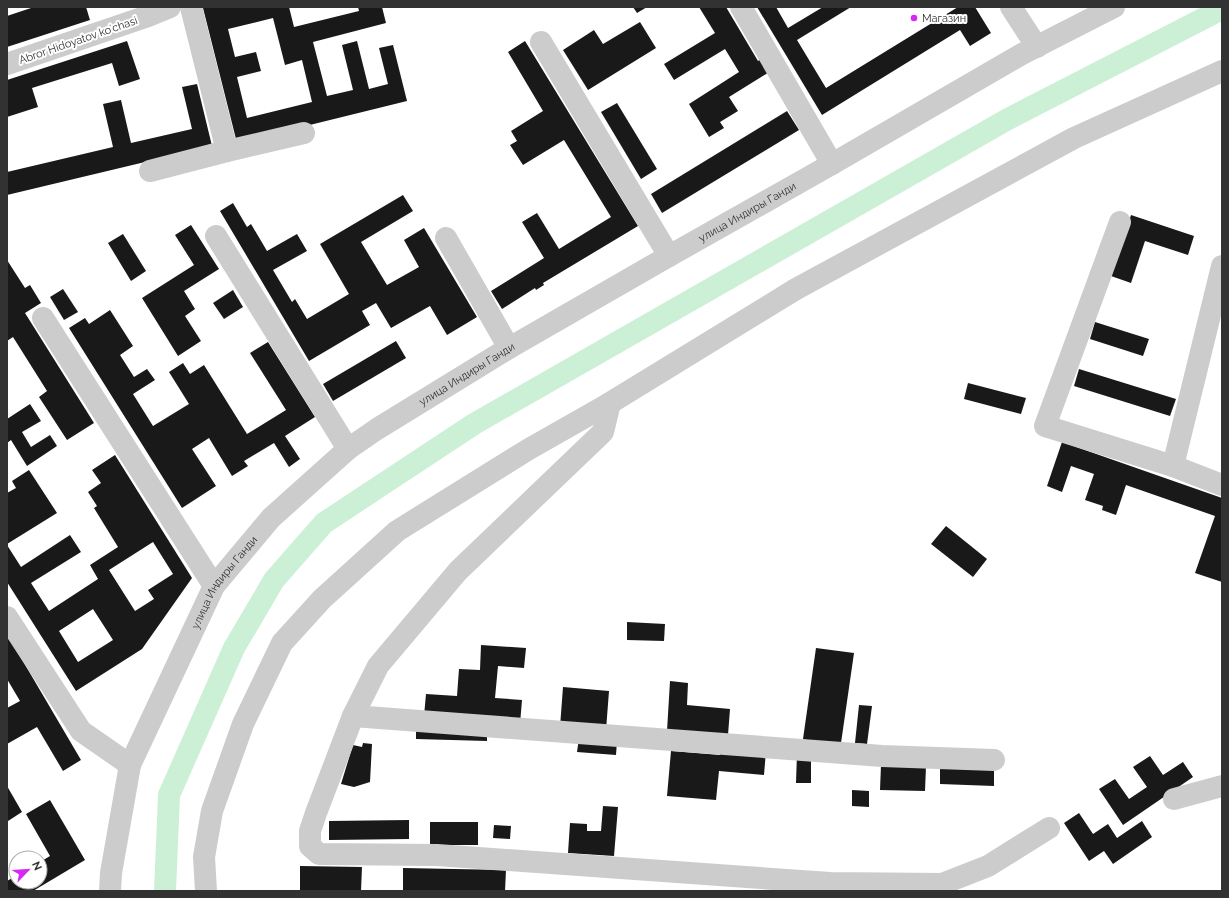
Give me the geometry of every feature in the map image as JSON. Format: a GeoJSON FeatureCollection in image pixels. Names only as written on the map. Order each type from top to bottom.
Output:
{"type":"FeatureCollection","features":[{"type":"Feature","properties":{"kind":"street","name":"Abror Hidoyatov koʻchasi"},"geometry":{"type":"LineString","coordinates":[[7,64],[148,16],[170,7]]}},
{"type":"Feature","properties":{"kind":"street"},"geometry":{"type":"LineString","coordinates":[[191,7],[227,151]]}},
{"type":"Feature","properties":{"kind":"street"},"geometry":{"type":"LineString","coordinates":[[741,7],[832,164]]}},
{"type":"Feature","properties":{"kind":"street"},"geometry":{"type":"LineString","coordinates":[[1011,7],[1037,47]]}},
{"type":"Feature","properties":{"kind":"street","name":"улица Индиры Ганди"},"geometry":{"type":"LineString","coordinates":[[110,891],[111,873],[130,765],[214,586],[271,518],[348,449],[377,429],[509,348],[1015,58],[1114,7]]}},
{"type":"Feature","properties":{"kind":"street"},"geometry":{"type":"LineString","coordinates":[[541,42],[669,256]]}},
{"type":"Feature","properties":{"kind":"street"},"geometry":{"type":"LineString","coordinates":[[206,891],[204,857],[212,811],[243,724],[282,643],[322,599],[397,531],[528,449],[610,403],[796,289],[1074,138],[1222,70]]}},
{"type":"Feature","properties":{"kind":"street"},"geometry":{"type":"LineString","coordinates":[[150,171],[304,133]]}},
{"type":"Feature","properties":{"kind":"street"},"geometry":{"type":"LineString","coordinates":[[1120,222],[1045,426],[1173,466],[1222,485]]}},
{"type":"Feature","properties":{"kind":"street"},"geometry":{"type":"LineString","coordinates":[[216,236],[348,449]]}},
{"type":"Feature","properties":{"kind":"street"},"geometry":{"type":"LineString","coordinates":[[446,238],[509,348]]}},
{"type":"Feature","properties":{"kind":"street"},"geometry":{"type":"LineString","coordinates":[[1173,466],[1222,266]]}},
{"type":"Feature","properties":{"kind":"street"},"geometry":{"type":"LineString","coordinates":[[43,318],[214,586]]}},
{"type":"Feature","properties":{"kind":"street"},"geometry":{"type":"LineString","coordinates":[[610,403],[603,432],[458,571],[378,666],[353,716],[316,813],[310,831],[310,846],[319,854],[437,855],[830,887],[941,888],[988,866],[1049,828]]}},
{"type":"Feature","properties":{"kind":"street"},"geometry":{"type":"LineString","coordinates":[[7,617],[81,731],[130,765]]}},
{"type":"Feature","properties":{"kind":"street"},"geometry":{"type":"LineString","coordinates":[[353,716],[882,756],[994,760]]}},
{"type":"Feature","properties":{"kind":"street"},"geometry":{"type":"LineString","coordinates":[[1174,799],[1222,786]]}},
{"type":"Feature","properties":{"kind":"building"},"geometry":{"type":"Polygon","coordinates":[[[34,7],[86,7],[90,20],[7,47],[7,16],[34,7]]]}},
{"type":"Feature","properties":{"kind":"building"},"geometry":{"type":"Polygon","coordinates":[[[289,7],[294,27],[359,11],[358,7],[382,7],[386,23],[313,42],[327,96],[353,90],[342,45],[357,41],[369,89],[388,84],[379,48],[393,45],[407,101],[237,143],[203,8],[289,7]],[[273,18],[228,29],[235,57],[256,52],[261,71],[237,77],[247,118],[312,102],[302,60],[285,65],[273,18]]]}},
{"type":"Feature","properties":{"kind":"building"},"geometry":{"type":"Polygon","coordinates":[[[633,7],[647,7],[637,13],[633,7]]]}},
{"type":"Feature","properties":{"kind":"building"},"geometry":{"type":"Polygon","coordinates":[[[699,7],[726,7],[758,61],[762,58],[771,71],[729,97],[738,111],[720,122],[724,128],[709,137],[689,104],[739,72],[725,49],[674,80],[664,64],[715,33],[699,7]]]}},
{"type":"Feature","properties":{"kind":"building"},"geometry":{"type":"Polygon","coordinates":[[[757,7],[776,7],[788,28],[823,7],[851,7],[797,40],[826,88],[958,7],[975,7],[991,33],[970,46],[960,30],[822,115],[757,7]]]}},
{"type":"Feature","properties":{"kind":"building"},"geometry":{"type":"Polygon","coordinates":[[[640,22],[656,48],[588,90],[563,50],[594,30],[603,44],[640,22]]]}},
{"type":"Feature","properties":{"kind":"building"},"geometry":{"type":"Polygon","coordinates":[[[127,41],[140,79],[119,86],[112,63],[32,88],[38,107],[7,117],[7,80],[127,41]]]}},
{"type":"Feature","properties":{"kind":"building"},"geometry":{"type":"Polygon","coordinates":[[[525,41],[638,226],[543,283],[544,285],[536,290],[535,288],[502,309],[491,291],[544,258],[522,222],[537,213],[559,249],[611,217],[564,140],[523,165],[510,145],[517,141],[511,131],[543,111],[508,52],[525,41]]]}},
{"type":"Feature","properties":{"kind":"building"},"geometry":{"type":"Polygon","coordinates":[[[197,84],[212,146],[7,195],[7,172],[113,147],[103,104],[121,100],[131,143],[192,129],[182,87],[197,84]]]}},
{"type":"Feature","properties":{"kind":"building"},"geometry":{"type":"Polygon","coordinates":[[[617,103],[657,169],[641,179],[601,112],[617,103]]]}},
{"type":"Feature","properties":{"kind":"building"},"geometry":{"type":"Polygon","coordinates":[[[787,111],[799,130],[662,213],[651,194],[787,111]]]}},
{"type":"Feature","properties":{"kind":"building"},"geometry":{"type":"Polygon","coordinates":[[[403,195],[413,211],[361,242],[387,285],[419,267],[404,240],[424,228],[477,317],[447,335],[430,306],[391,328],[376,303],[362,311],[370,325],[309,361],[220,211],[233,203],[247,227],[251,224],[267,251],[297,234],[307,251],[273,270],[292,302],[295,299],[307,319],[349,294],[320,244],[403,195]]]}},
{"type":"Feature","properties":{"kind":"building"},"geometry":{"type":"Polygon","coordinates":[[[1131,215],[1194,236],[1188,255],[1145,241],[1131,283],[1111,276],[1131,215]]]}},
{"type":"Feature","properties":{"kind":"building"},"geometry":{"type":"Polygon","coordinates":[[[191,225],[219,269],[184,291],[195,309],[185,316],[201,341],[178,356],[142,298],[194,265],[175,235],[191,225]]]}},
{"type":"Feature","properties":{"kind":"building"},"geometry":{"type":"Polygon","coordinates":[[[123,234],[146,271],[131,281],[108,243],[123,234]]]}},
{"type":"Feature","properties":{"kind":"building"},"geometry":{"type":"Polygon","coordinates":[[[7,260],[25,288],[30,285],[41,303],[25,313],[94,423],[67,440],[39,397],[47,391],[13,337],[7,341],[7,260]]]}},
{"type":"Feature","properties":{"kind":"building"},"geometry":{"type":"Polygon","coordinates":[[[63,289],[78,312],[64,320],[50,297],[63,289]]]}},
{"type":"Feature","properties":{"kind":"building"},"geometry":{"type":"Polygon","coordinates":[[[233,290],[243,307],[224,319],[213,303],[233,290]]]}},
{"type":"Feature","properties":{"kind":"building"},"geometry":{"type":"Polygon","coordinates":[[[110,310],[133,346],[120,355],[134,377],[147,369],[155,380],[133,394],[153,426],[189,404],[169,372],[183,363],[190,374],[204,365],[247,434],[286,410],[250,353],[268,342],[315,417],[285,436],[300,459],[289,467],[274,443],[244,461],[248,466],[232,476],[209,438],[192,449],[216,486],[182,508],[69,328],[85,318],[89,324],[110,310]]]}},
{"type":"Feature","properties":{"kind":"building"},"geometry":{"type":"Polygon","coordinates":[[[1095,322],[1149,339],[1143,356],[1090,339],[1095,322]]]}},
{"type":"Feature","properties":{"kind":"building"},"geometry":{"type":"Polygon","coordinates":[[[396,341],[406,358],[333,401],[323,384],[396,341]]]}},
{"type":"Feature","properties":{"kind":"building"},"geometry":{"type":"Polygon","coordinates":[[[1079,369],[1176,399],[1170,416],[1074,386],[1079,369]]]}},
{"type":"Feature","properties":{"kind":"building"},"geometry":{"type":"Polygon","coordinates":[[[968,383],[1026,398],[1021,414],[964,399],[968,383]]]}},
{"type":"Feature","properties":{"kind":"building"},"geometry":{"type":"Polygon","coordinates":[[[30,404],[41,421],[22,432],[31,447],[50,435],[57,446],[27,466],[11,440],[7,443],[7,419],[30,404]]]}},
{"type":"Feature","properties":{"kind":"building"},"geometry":{"type":"Polygon","coordinates":[[[1062,442],[1222,498],[1222,582],[1195,573],[1215,516],[1126,485],[1116,515],[1102,510],[1103,506],[1085,500],[1094,474],[1071,466],[1062,492],[1047,486],[1062,442]]]}},
{"type":"Feature","properties":{"kind":"building"},"geometry":{"type":"Polygon","coordinates":[[[115,455],[192,578],[142,649],[76,691],[7,582],[7,545],[21,567],[70,535],[81,552],[31,583],[49,611],[98,579],[90,565],[118,547],[94,508],[97,506],[88,492],[101,483],[92,470],[115,455]],[[153,542],[109,570],[135,611],[154,599],[148,590],[173,574],[153,542]],[[93,609],[59,631],[78,662],[113,640],[93,609]]]}},
{"type":"Feature","properties":{"kind":"building"},"geometry":{"type":"Polygon","coordinates":[[[29,470],[57,513],[7,544],[7,493],[16,488],[12,481],[29,470]]]}},
{"type":"Feature","properties":{"kind":"building"},"geometry":{"type":"Polygon","coordinates":[[[946,526],[987,559],[973,577],[931,544],[946,526]]]}},
{"type":"Feature","properties":{"kind":"building"},"geometry":{"type":"Polygon","coordinates":[[[627,622],[665,624],[664,641],[627,640],[627,622]]]}},
{"type":"Feature","properties":{"kind":"building"},"geometry":{"type":"Polygon","coordinates":[[[7,634],[81,760],[63,771],[37,727],[7,744],[7,708],[20,701],[7,679],[7,634]]]}},
{"type":"Feature","properties":{"kind":"building"},"geometry":{"type":"Polygon","coordinates":[[[481,645],[526,648],[524,668],[498,666],[495,698],[522,700],[520,724],[424,716],[426,694],[457,696],[459,669],[480,670],[481,645]]]}},
{"type":"Feature","properties":{"kind":"building"},"geometry":{"type":"Polygon","coordinates":[[[816,648],[854,653],[840,750],[803,739],[816,648]]]}},
{"type":"Feature","properties":{"kind":"building"},"geometry":{"type":"Polygon","coordinates":[[[670,681],[688,683],[687,705],[730,709],[728,735],[667,731],[670,681]]]}},
{"type":"Feature","properties":{"kind":"building"},"geometry":{"type":"Polygon","coordinates":[[[563,687],[609,691],[606,730],[560,727],[563,687]]]}},
{"type":"Feature","properties":{"kind":"building"},"geometry":{"type":"Polygon","coordinates":[[[859,705],[872,706],[867,744],[855,743],[859,705]]]}},
{"type":"Feature","properties":{"kind":"building"},"geometry":{"type":"Polygon","coordinates":[[[416,728],[487,730],[487,741],[416,739],[416,728]]]}},
{"type":"Feature","properties":{"kind":"building"},"geometry":{"type":"Polygon","coordinates":[[[579,738],[617,741],[616,755],[577,752],[579,738]]]}},
{"type":"Feature","properties":{"kind":"building"},"geometry":{"type":"Polygon","coordinates":[[[363,743],[372,744],[370,782],[354,787],[341,784],[353,745],[362,747],[363,743]]]}},
{"type":"Feature","properties":{"kind":"building"},"geometry":{"type":"Polygon","coordinates":[[[721,748],[766,751],[764,775],[719,771],[716,800],[667,796],[671,751],[720,755],[721,748]]]}},
{"type":"Feature","properties":{"kind":"building"},"geometry":{"type":"Polygon","coordinates":[[[797,753],[811,753],[811,783],[796,783],[797,753]]]}},
{"type":"Feature","properties":{"kind":"building"},"geometry":{"type":"Polygon","coordinates":[[[1150,756],[1163,775],[1183,762],[1193,777],[1123,825],[1099,789],[1115,779],[1129,799],[1147,787],[1133,767],[1150,756]]]}},
{"type":"Feature","properties":{"kind":"building"},"geometry":{"type":"Polygon","coordinates":[[[881,765],[926,766],[925,791],[880,790],[881,765]]]}},
{"type":"Feature","properties":{"kind":"building"},"geometry":{"type":"Polygon","coordinates":[[[940,765],[994,766],[994,786],[940,784],[940,765]]]}},
{"type":"Feature","properties":{"kind":"building"},"geometry":{"type":"Polygon","coordinates":[[[7,786],[22,812],[8,821],[7,819],[7,786]]]}},
{"type":"Feature","properties":{"kind":"building"},"geometry":{"type":"Polygon","coordinates":[[[852,790],[869,791],[869,807],[852,806],[852,790]]]}},
{"type":"Feature","properties":{"kind":"building"},"geometry":{"type":"Polygon","coordinates":[[[50,800],[85,860],[48,882],[48,857],[50,856],[48,850],[47,850],[26,814],[50,800]]]}},
{"type":"Feature","properties":{"kind":"building"},"geometry":{"type":"Polygon","coordinates":[[[603,806],[618,807],[614,856],[568,853],[570,823],[587,824],[587,831],[601,831],[603,806]]]}},
{"type":"Feature","properties":{"kind":"building"},"geometry":{"type":"Polygon","coordinates":[[[1079,813],[1093,834],[1108,824],[1117,838],[1142,821],[1152,837],[1113,864],[1104,851],[1089,861],[1064,823],[1079,813]]]}},
{"type":"Feature","properties":{"kind":"building"},"geometry":{"type":"Polygon","coordinates":[[[409,820],[409,839],[329,840],[329,821],[409,820]]]}},
{"type":"Feature","properties":{"kind":"building"},"geometry":{"type":"Polygon","coordinates":[[[430,822],[478,822],[478,845],[430,845],[430,822]]]}},
{"type":"Feature","properties":{"kind":"building"},"geometry":{"type":"Polygon","coordinates":[[[494,825],[511,826],[510,839],[493,838],[494,825]]]}},
{"type":"Feature","properties":{"kind":"building"},"geometry":{"type":"Polygon","coordinates":[[[300,866],[362,867],[361,891],[300,891],[300,866]]]}},
{"type":"Feature","properties":{"kind":"building"},"geometry":{"type":"Polygon","coordinates":[[[403,868],[506,870],[505,891],[403,891],[403,868]]]}},
{"type":"Feature","properties":{"kind":"building"},"geometry":{"type":"Polygon","coordinates":[[[7,881],[8,890],[35,890],[7,891],[7,881]]]}},
{"type":"Feature","properties":{"kind":"waterway"},"geometry":{"type":"LineString","coordinates":[[165,891],[169,795],[234,648],[274,580],[324,523],[474,424],[1008,119],[1222,9]]}},
{"type":"Feature","properties":{"kind":"place","name":"Магазин"},"geometry":{"type":"Point","coordinates":[914,18]}}]}
